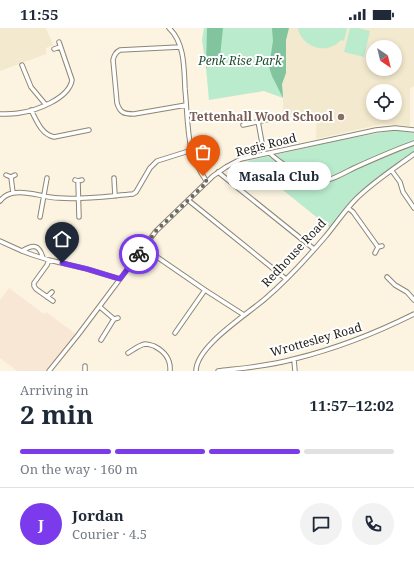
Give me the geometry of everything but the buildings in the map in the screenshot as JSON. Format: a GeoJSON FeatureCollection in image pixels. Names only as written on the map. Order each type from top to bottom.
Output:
{"type":"FeatureCollection","features":[{"type":"Feature","properties":{"kind":"street"},"geometry":{"type":"LineString","coordinates":[[169,28],[173,32],[183,55],[186,105],[192,150],[198,167],[207,182]]}},
{"type":"Feature","properties":{"kind":"street"},"geometry":{"type":"LineString","coordinates":[[0,114],[18,114],[46,105],[58,98],[68,89],[72,80],[59,42]]}},
{"type":"Feature","properties":{"kind":"street"},"geometry":{"type":"LineString","coordinates":[[54,49],[60,47]]}},
{"type":"Feature","properties":{"kind":"street"},"geometry":{"type":"LineString","coordinates":[[180,47],[120,50],[116,53],[113,60],[117,103],[123,113],[128,114],[186,105]]}},
{"type":"Feature","properties":{"kind":"street"},"geometry":{"type":"LineString","coordinates":[[22,65],[22,70],[31,87],[46,105]]}},
{"type":"Feature","properties":{"kind":"street"},"geometry":{"type":"LineString","coordinates":[[31,110],[42,130],[49,136],[54,137],[86,130]]}},
{"type":"Feature","properties":{"kind":"street"},"geometry":{"type":"LineString","coordinates":[[243,125],[270,119]]}},
{"type":"Feature","properties":{"kind":"street"},"geometry":{"type":"LineString","coordinates":[[258,122],[264,154]]}},
{"type":"Feature","properties":{"kind":"street","name":"Regis Road"},"geometry":{"type":"LineString","coordinates":[[49,371],[156,231],[218,172],[241,159],[264,154],[385,129],[414,130]]}},
{"type":"Feature","properties":{"kind":"street"},"geometry":{"type":"LineString","coordinates":[[270,153],[297,173],[312,182],[317,182],[342,175],[363,164],[414,143]]}},
{"type":"Feature","properties":{"kind":"street"},"geometry":{"type":"LineString","coordinates":[[1,198],[13,193],[27,193],[60,198],[133,194],[136,192],[150,168],[157,162],[192,150]]}},
{"type":"Feature","properties":{"kind":"street","name":"Redhouse Road"},"geometry":{"type":"LineString","coordinates":[[196,371],[199,359],[214,340],[266,298],[286,279],[365,190],[414,154]]}},
{"type":"Feature","properties":{"kind":"street"},"geometry":{"type":"LineString","coordinates":[[392,170],[400,182],[403,192],[414,208]]}},
{"type":"Feature","properties":{"kind":"street"},"geometry":{"type":"LineString","coordinates":[[218,172],[314,249]]}},
{"type":"Feature","properties":{"kind":"street"},"geometry":{"type":"LineString","coordinates":[[11,177],[15,174]]}},
{"type":"Feature","properties":{"kind":"street"},"geometry":{"type":"LineString","coordinates":[[6,175],[11,177]]}},
{"type":"Feature","properties":{"kind":"street"},"geometry":{"type":"LineString","coordinates":[[11,177],[13,193]]}},
{"type":"Feature","properties":{"kind":"street"},"geometry":{"type":"LineString","coordinates":[[40,217],[47,178]]}},
{"type":"Feature","properties":{"kind":"street"},"geometry":{"type":"LineString","coordinates":[[114,178],[115,196]]}},
{"type":"Feature","properties":{"kind":"street"},"geometry":{"type":"LineString","coordinates":[[78,180],[80,217]]}},
{"type":"Feature","properties":{"kind":"street"},"geometry":{"type":"LineString","coordinates":[[188,200],[286,279]]}},
{"type":"Feature","properties":{"kind":"street"},"geometry":{"type":"LineString","coordinates":[[348,208],[380,247],[375,253]]}},
{"type":"Feature","properties":{"kind":"street"},"geometry":{"type":"LineString","coordinates":[[0,241],[22,251],[43,258],[120,279]]}},
{"type":"Feature","properties":{"kind":"street"},"geometry":{"type":"LineString","coordinates":[[22,251],[33,246],[38,247],[43,258]]}},
{"type":"Feature","properties":{"kind":"street"},"geometry":{"type":"LineString","coordinates":[[144,248],[244,315]]}},
{"type":"Feature","properties":{"kind":"street"},"geometry":{"type":"LineString","coordinates":[[50,260],[34,283],[34,286],[53,301]]}},
{"type":"Feature","properties":{"kind":"street"},"geometry":{"type":"LineString","coordinates":[[387,277],[392,283],[407,292],[414,300]]}},
{"type":"Feature","properties":{"kind":"street"},"geometry":{"type":"LineString","coordinates":[[392,283],[396,279]]}},
{"type":"Feature","properties":{"kind":"street"},"geometry":{"type":"LineString","coordinates":[[175,333],[205,290]]}},
{"type":"Feature","properties":{"kind":"street"},"geometry":{"type":"LineString","coordinates":[[47,297],[52,292]]}},
{"type":"Feature","properties":{"kind":"street"},"geometry":{"type":"LineString","coordinates":[[100,306],[116,318],[103,339],[108,341]]}},
{"type":"Feature","properties":{"kind":"street","name":"Wrottesley Road"},"geometry":{"type":"LineString","coordinates":[[218,371],[294,360],[367,336],[414,314]]}},
{"type":"Feature","properties":{"kind":"street"},"geometry":{"type":"LineString","coordinates":[[128,353],[133,347],[150,344],[164,352],[169,360],[170,371]]}},
{"type":"Feature","properties":{"kind":"street"},"geometry":{"type":"LineString","coordinates":[[294,360],[295,371]]}},
{"type":"Feature","properties":{"kind":"street"},"geometry":{"type":"LineString","coordinates":[[85,366],[85,371]]}},
{"type":"Feature","properties":{"kind":"shaded area"},"geometry":{"type":"Polygon","coordinates":[[[0,28],[46,28],[53,45],[46,48],[46,54],[0,71],[0,28]]]}},
{"type":"Feature","properties":{"kind":"shaded area"},"geometry":{"type":"Polygon","coordinates":[[[279,28],[414,28],[414,86],[410,88],[410,126],[382,124],[316,139],[317,112],[283,119],[279,28]]]}},
{"type":"Feature","properties":{"kind":"shaded area"},"geometry":{"type":"Polygon","coordinates":[[[9,288],[44,314],[46,312],[76,334],[45,371],[17,371],[0,358],[0,300],[9,288]]]}},
{"type":"Feature","properties":{"kind":"green space","name":"Penk Rise Park"},"geometry":{"type":"Polygon","coordinates":[[[204,28],[279,28],[283,98],[264,91],[209,100],[202,40],[204,28]]]}},
{"type":"Feature","properties":{"kind":"green space"},"geometry":{"type":"Polygon","coordinates":[[[207,28],[223,28],[220,57],[206,68],[207,28]]]}},
{"type":"Feature","properties":{"kind":"green space"},"geometry":{"type":"Polygon","coordinates":[[[272,28],[289,28],[286,40],[286,73],[282,84],[283,98],[269,67],[273,41],[272,28]]]}},
{"type":"Feature","properties":{"kind":"green space"},"geometry":{"type":"Polygon","coordinates":[[[298,28],[347,28],[344,41],[341,40],[334,46],[322,48],[306,42],[302,38],[298,28]]]}},
{"type":"Feature","properties":{"kind":"green space"},"geometry":{"type":"Polygon","coordinates":[[[350,28],[370,31],[368,40],[366,40],[364,57],[344,52],[350,28]]]}},
{"type":"Feature","properties":{"kind":"green space"},"geometry":{"type":"Polygon","coordinates":[[[395,130],[414,133],[414,152],[359,192],[330,228],[247,161],[345,139],[395,130]]]}},
{"type":"Feature","properties":{"kind":"way so far"},"geometry":{"type":"LineString","coordinates":[[139,254],[156,231],[207,182],[203,176]]}},
{"type":"Feature","properties":{"kind":"place","name":"Tettenhall Wood School"},"geometry":{"type":"Point","coordinates":[341,117]}},
{"type":"Feature","properties":{"kind":"place","name":"Masala Club"},"geometry":{"type":"Point","coordinates":[203,176]}},
{"type":"Feature","properties":{"kind":"route"},"geometry":{"type":"LineString","coordinates":[[62,263],[120,279],[139,254]]}}]}
